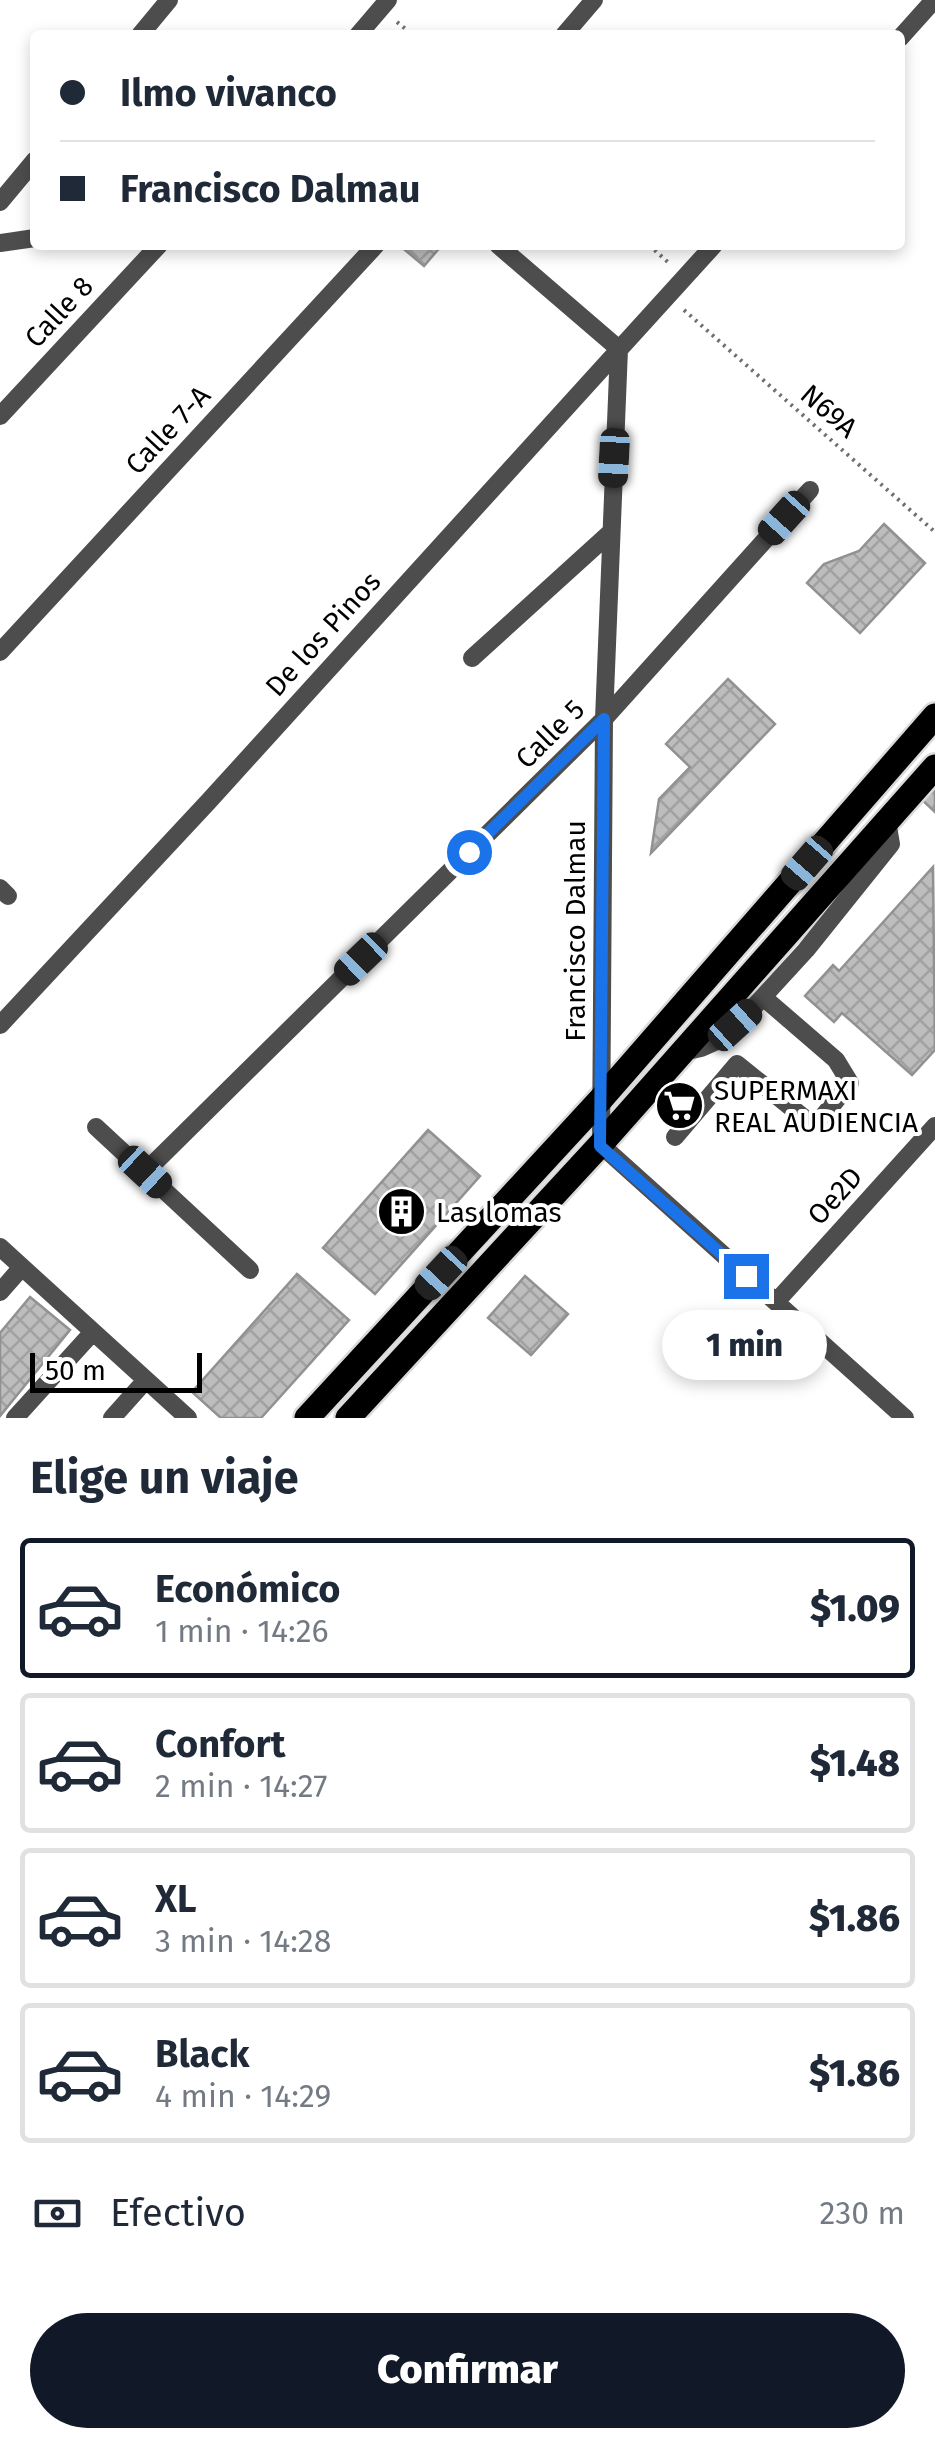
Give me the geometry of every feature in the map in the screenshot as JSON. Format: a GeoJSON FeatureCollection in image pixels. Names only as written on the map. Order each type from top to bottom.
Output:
{"type":"FeatureCollection","features":[{"type":"Feature","properties":{"kind":"main road"},"geometry":{"type":"LineString","coordinates":[[307,1418],[601,1099],[935,716]]}},
{"type":"Feature","properties":{"kind":"main road"},"geometry":{"type":"LineString","coordinates":[[348,1418],[682,1052],[794,945],[887,821],[935,767]]}},
{"type":"Feature","properties":{"kind":"street"},"geometry":{"type":"LineString","coordinates":[[144,30],[169,0]]}},
{"type":"Feature","properties":{"kind":"street"},"geometry":{"type":"LineString","coordinates":[[362,30],[388,0]]}},
{"type":"Feature","properties":{"kind":"street"},"geometry":{"type":"LineString","coordinates":[[568,30],[594,0]]}},
{"type":"Feature","properties":{"kind":"street"},"geometry":{"type":"LineString","coordinates":[[905,32],[934,0]]}},
{"type":"Feature","properties":{"kind":"street"},"geometry":{"type":"LineString","coordinates":[[0,202],[30,166]]}},
{"type":"Feature","properties":{"kind":"street"},"geometry":{"type":"LineString","coordinates":[[0,243],[30,239]]}},
{"type":"Feature","properties":{"kind":"street","name":"Calle 8"},"geometry":{"type":"LineString","coordinates":[[0,416],[154,250]]}},
{"type":"Feature","properties":{"kind":"street","name":"Calle 7-A"},"geometry":{"type":"LineString","coordinates":[[0,652],[371,250]]}},
{"type":"Feature","properties":{"kind":"street"},"geometry":{"type":"LineString","coordinates":[[504,250],[619,349]]}},
{"type":"Feature","properties":{"kind":"street","name":"De los Pinos"},"geometry":{"type":"LineString","coordinates":[[0,1025],[709,250]]}},
{"type":"Feature","properties":{"kind":"street","name":"Francisco Dalmau"},"geometry":{"type":"LineString","coordinates":[[600,1145],[604,719],[619,349]]}},
{"type":"Feature","properties":{"kind":"street","name":"Calle 5"},"geometry":{"type":"LineString","coordinates":[[145,1172],[604,719],[810,490]]}},
{"type":"Feature","properties":{"kind":"street"},"geometry":{"type":"LineString","coordinates":[[472,658],[610,532]]}},
{"type":"Feature","properties":{"kind":"street"},"geometry":{"type":"LineString","coordinates":[[682,1052],[719,1040],[763,997],[794,945]]}},
{"type":"Feature","properties":{"kind":"street"},"geometry":{"type":"LineString","coordinates":[[676,1137],[737,1064],[808,1120],[820,1120],[850,1083],[836,1060],[763,997]]}},
{"type":"Feature","properties":{"kind":"street","name":"Oe2D"},"geometry":{"type":"LineString","coordinates":[[776,1302],[935,1126]]}},
{"type":"Feature","properties":{"kind":"street"},"geometry":{"type":"LineString","coordinates":[[96,1127],[250,1270]]}},
{"type":"Feature","properties":{"kind":"street"},"geometry":{"type":"LineString","coordinates":[[600,1145],[905,1418]]}},
{"type":"Feature","properties":{"kind":"street"},"geometry":{"type":"LineString","coordinates":[[0,1247],[188,1418]]}},
{"type":"Feature","properties":{"kind":"street"},"geometry":{"type":"LineString","coordinates":[[0,1292],[22,1267]]}},
{"type":"Feature","properties":{"kind":"street"},"geometry":{"type":"LineString","coordinates":[[14,1418],[92,1333]]}},
{"type":"Feature","properties":{"kind":"street"},"geometry":{"type":"LineString","coordinates":[[112,1418],[146,1380]]}},
{"type":"Feature","properties":{"kind":"path"},"geometry":{"type":"LineString","coordinates":[[399,23],[407,30]]}},
{"type":"Feature","properties":{"kind":"path"},"geometry":{"type":"LineString","coordinates":[[654,250],[684,277]]}},
{"type":"Feature","properties":{"kind":"path","name":"N69A"},"geometry":{"type":"LineString","coordinates":[[696,320],[935,532]]}},
{"type":"Feature","properties":{"kind":"building"},"geometry":{"type":"Polygon","coordinates":[[[405,250],[438,250],[424,266],[405,250]]]}},
{"type":"Feature","properties":{"kind":"building"},"geometry":{"type":"Polygon","coordinates":[[[884,524],[925,563],[860,633],[807,583],[824,564],[859,551],[884,524]]]}},
{"type":"Feature","properties":{"kind":"building"},"geometry":{"type":"Polygon","coordinates":[[[728,679],[775,724],[651,853],[659,799],[690,767],[666,744],[728,679]]]}},
{"type":"Feature","properties":{"kind":"building"},"geometry":{"type":"Polygon","coordinates":[[[935,779],[935,812],[918,796],[935,779]]]}},
{"type":"Feature","properties":{"kind":"building"},"geometry":{"type":"Polygon","coordinates":[[[933,867],[935,1050],[912,1075],[842,1013],[834,1022],[805,996],[833,965],[839,971],[933,867]]]}},
{"type":"Feature","properties":{"kind":"building","name":"Las lomas"},"geometry":{"type":"Polygon","coordinates":[[[428,1130],[480,1176],[375,1294],[323,1248],[428,1130]]]}},
{"type":"Feature","properties":{"kind":"building"},"geometry":{"type":"Polygon","coordinates":[[[297,1274],[349,1320],[261,1418],[221,1418],[192,1392],[297,1274]]]}},
{"type":"Feature","properties":{"kind":"building"},"geometry":{"type":"Polygon","coordinates":[[[525,1276],[568,1314],[531,1355],[488,1318],[525,1276]]]}},
{"type":"Feature","properties":{"kind":"building"},"geometry":{"type":"Polygon","coordinates":[[[30,1297],[70,1330],[0,1416],[0,1333],[30,1297]]]}},
{"type":"Feature","properties":{"kind":"place","name":"SUPERMAXI REAL AUDIENCIA"},"geometry":{"type":"Point","coordinates":[679,1106]}},
{"type":"Feature","properties":{"kind":"place","name":"Las lomas"},"geometry":{"type":"Point","coordinates":[401,1212]}},
{"type":"Feature","properties":{"kind":"route"},"geometry":{"type":"LineString","coordinates":[[469,852],[604,719],[600,1146],[746,1276]]}}]}
